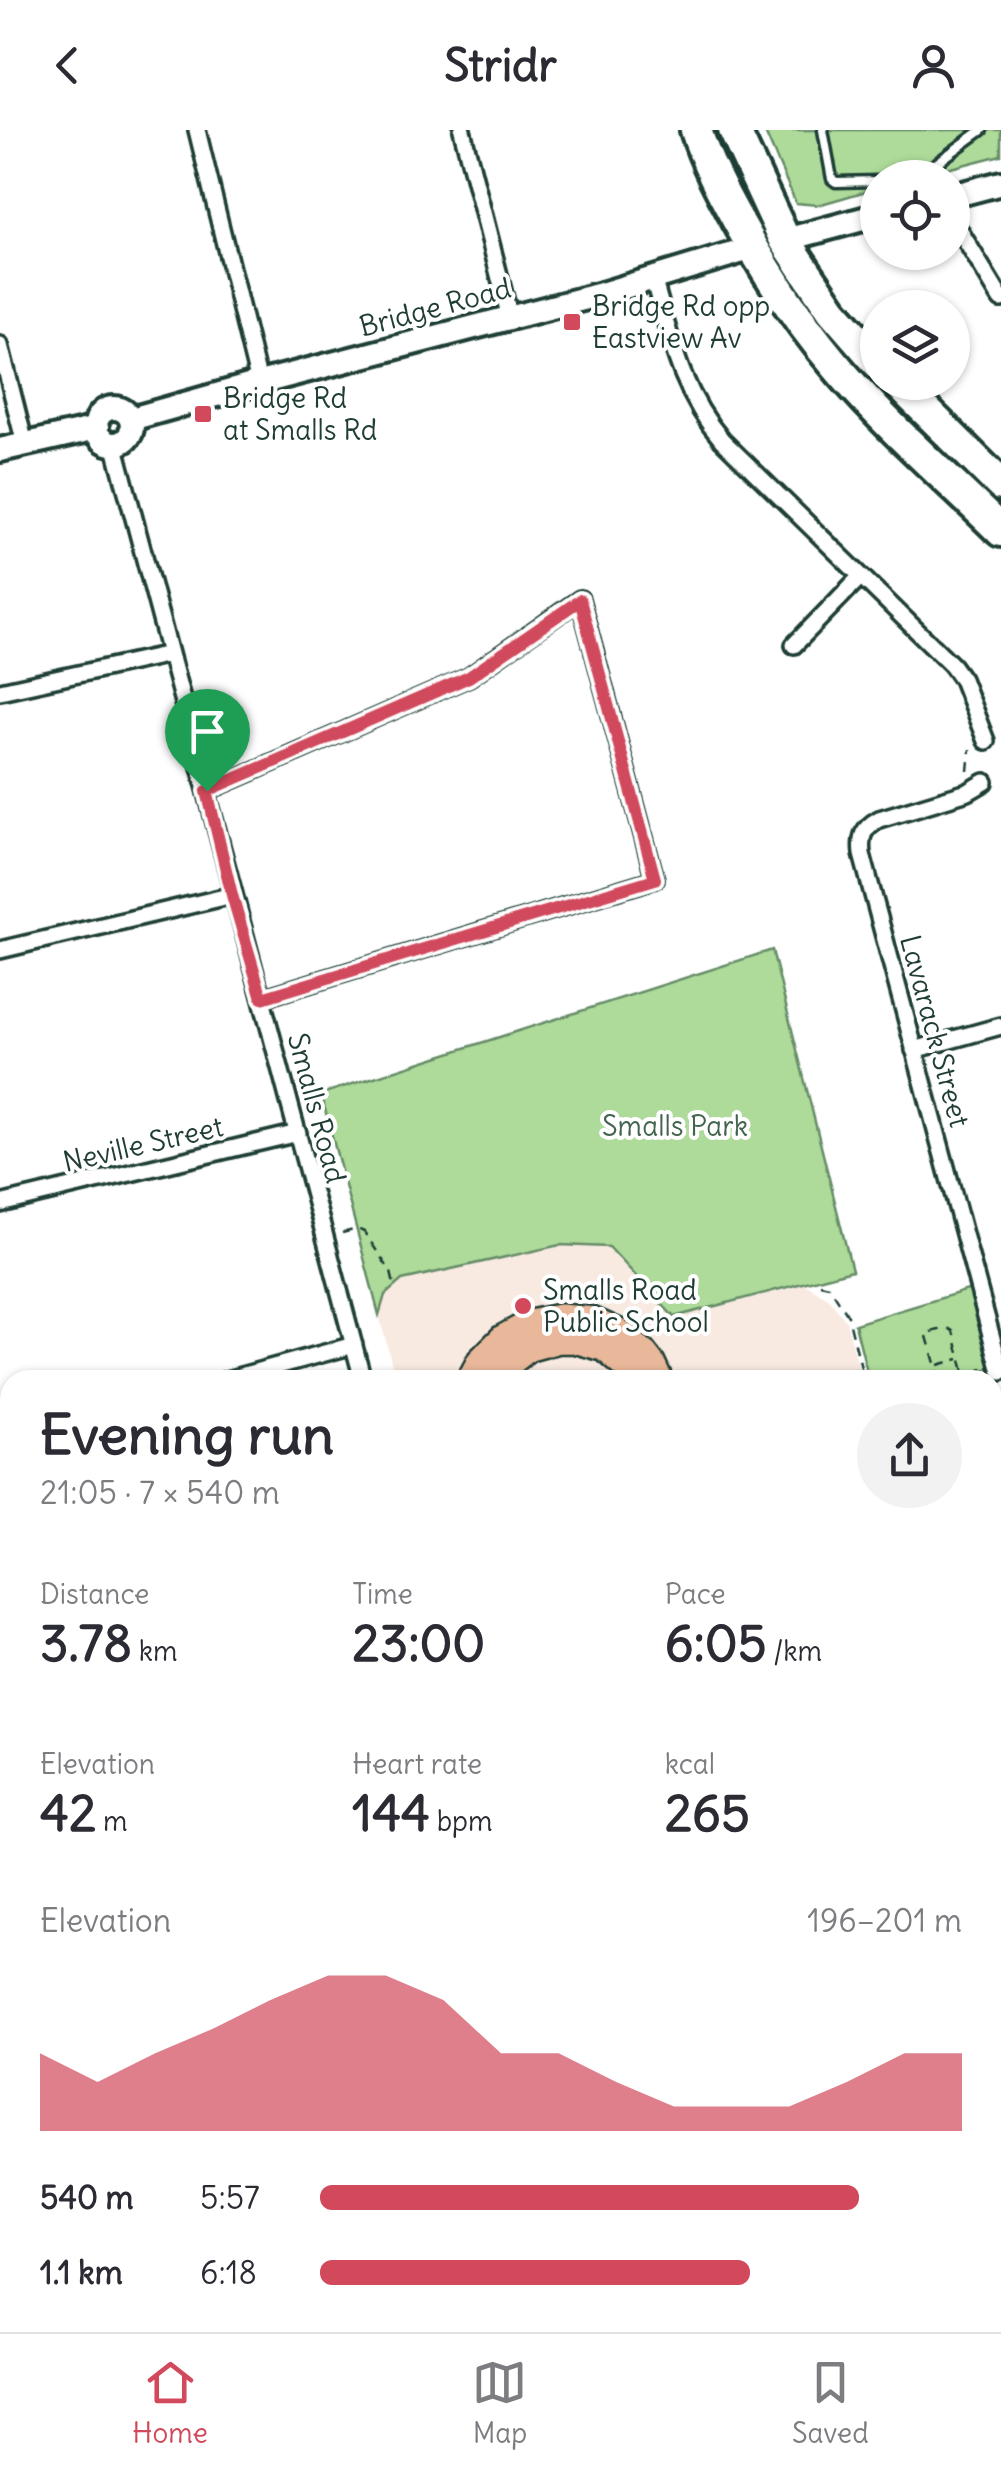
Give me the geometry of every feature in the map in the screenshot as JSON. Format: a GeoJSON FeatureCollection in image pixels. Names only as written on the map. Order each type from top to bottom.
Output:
{"type":"FeatureCollection","features":[{"type":"Feature","properties":{"kind":"highway"},"geometry":{"type":"LineString","coordinates":[[696,130],[710,166],[753,248],[792,309],[843,375],[1001,531]]}},
{"type":"Feature","properties":{"kind":"highway"},"geometry":{"type":"LineString","coordinates":[[734,130],[785,240],[832,310],[860,342]]}},
{"type":"Feature","properties":{"kind":"highway"},"geometry":{"type":"LineString","coordinates":[[753,248],[785,240]]}},
{"type":"Feature","properties":{"kind":"highway"},"geometry":{"type":"LineString","coordinates":[[915,400],[1001,485]]}},
{"type":"Feature","properties":{"kind":"street"},"geometry":{"type":"LineString","coordinates":[[197,130],[259,383]]}},
{"type":"Feature","properties":{"kind":"street"},"geometry":{"type":"LineString","coordinates":[[462,130],[510,318]]}},
{"type":"Feature","properties":{"kind":"street"},"geometry":{"type":"LineString","coordinates":[[970,191],[1001,183]]}},
{"type":"Feature","properties":{"kind":"street"},"geometry":{"type":"LineString","coordinates":[[785,240],[860,220]]}},
{"type":"Feature","properties":{"kind":"street","name":"Bridge Road"},"geometry":{"type":"LineString","coordinates":[[105,436],[99,417],[113,408],[124,411],[131,420],[598,295],[753,248]]}},
{"type":"Feature","properties":{"kind":"street"},"geometry":{"type":"LineString","coordinates":[[970,248],[1001,299]]}},
{"type":"Feature","properties":{"kind":"street"},"geometry":{"type":"LineString","coordinates":[[654,278],[678,362],[701,414],[722,440],[952,665],[962,679],[982,733]]}},
{"type":"Feature","properties":{"kind":"street"},"geometry":{"type":"LineString","coordinates":[[0,346],[25,444]]}},
{"type":"Feature","properties":{"kind":"street"},"geometry":{"type":"LineString","coordinates":[[0,450],[105,436]]}},
{"type":"Feature","properties":{"kind":"street","name":"Smalls Road"},"geometry":{"type":"LineString","coordinates":[[105,436],[170,654],[360,1370]]}},
{"type":"Feature","properties":{"kind":"street"},"geometry":{"type":"LineString","coordinates":[[794,645],[861,576]]}},
{"type":"Feature","properties":{"kind":"street"},"geometry":{"type":"LineString","coordinates":[[207,791],[469,677],[580,600],[655,879],[262,998]]}},
{"type":"Feature","properties":{"kind":"street"},"geometry":{"type":"LineString","coordinates":[[0,691],[170,654]]}},
{"type":"Feature","properties":{"kind":"street","name":"Lavarack Street"},"geometry":{"type":"LineString","coordinates":[[984,782],[968,792],[869,824],[862,832],[862,854],[1000,1368]]}},
{"type":"Feature","properties":{"kind":"street"},"geometry":{"type":"LineString","coordinates":[[0,950],[232,895]]}},
{"type":"Feature","properties":{"kind":"street"},"geometry":{"type":"LineString","coordinates":[[914,1050],[1001,1026]]}},
{"type":"Feature","properties":{"kind":"street","name":"Neville Street"},"geometry":{"type":"LineString","coordinates":[[0,1204],[298,1133]]}},
{"type":"Feature","properties":{"kind":"street"},"geometry":{"type":"LineString","coordinates":[[263,1370],[354,1345]]}},
{"type":"Feature","properties":{"kind":"lane"},"geometry":{"type":"LineString","coordinates":[[822,130],[832,179],[860,181]]}},
{"type":"Feature","properties":{"kind":"lane"},"geometry":{"type":"LineString","coordinates":[[941,160],[982,130]]}},
{"type":"Feature","properties":{"kind":"path"},"geometry":{"type":"LineString","coordinates":[[968,792],[967,761],[982,733]]}},
{"type":"Feature","properties":{"kind":"path"},"geometry":{"type":"LineString","coordinates":[[326,1236],[357,1229],[364,1232],[394,1285]]}},
{"type":"Feature","properties":{"kind":"path"},"geometry":{"type":"LineString","coordinates":[[820,1284],[829,1286],[848,1316],[862,1370]]}},
{"type":"Feature","properties":{"kind":"path"},"geometry":{"type":"LineString","coordinates":[[938,1370],[926,1333],[948,1328],[963,1370]]}},
{"type":"Feature","properties":{"kind":"path"},"geometry":{"type":"LineString","coordinates":[[936,1366],[960,1359]]}},
{"type":"Feature","properties":{"kind":"shaded area","name":"Smalls Road Public School"},"geometry":{"type":"Polygon","coordinates":[[[560,1245],[609,1247],[674,1317],[805,1284],[828,1298],[846,1321],[859,1370],[393,1370],[379,1315],[385,1295],[402,1280],[560,1245]]]}},
{"type":"Feature","properties":{"kind":"green space"},"geometry":{"type":"Polygon","coordinates":[[[764,130],[1001,130],[1001,155],[970,163],[970,160],[860,160],[860,193],[818,205],[796,203],[764,130]]]}},
{"type":"Feature","properties":{"kind":"green space","name":"Smalls Park"},"geometry":{"type":"Polygon","coordinates":[[[772,950],[852,1270],[674,1317],[609,1247],[560,1245],[402,1280],[385,1295],[379,1315],[321,1094],[772,950]]]}},
{"type":"Feature","properties":{"kind":"green space"},"geometry":{"type":"Polygon","coordinates":[[[971,1289],[990,1368],[866,1370],[855,1324],[971,1289]]]}},
{"type":"Feature","properties":{"kind":"building"},"geometry":{"type":"Polygon","coordinates":[[[559,1303],[594,1306],[626,1320],[653,1342],[670,1370],[608,1370],[598,1361],[560,1354],[535,1361],[524,1370],[459,1370],[469,1352],[494,1327],[525,1310],[559,1303]]]}},
{"type":"Feature","properties":{"kind":"place","name":"Bridge Rd opp Eastview Av"},"geometry":{"type":"Point","coordinates":[572,322]}},
{"type":"Feature","properties":{"kind":"place","name":"Bridge Rd at Smalls Rd"},"geometry":{"type":"Point","coordinates":[203,414]}},
{"type":"Feature","properties":{"kind":"place","name":"Smalls Road Public School"},"geometry":{"type":"Point","coordinates":[523,1306]}},
{"type":"Feature","properties":{"kind":"route"},"geometry":{"type":"LineString","coordinates":[[580,600],[655,879],[262,998],[207,791],[469,677],[580,600]]}}]}
